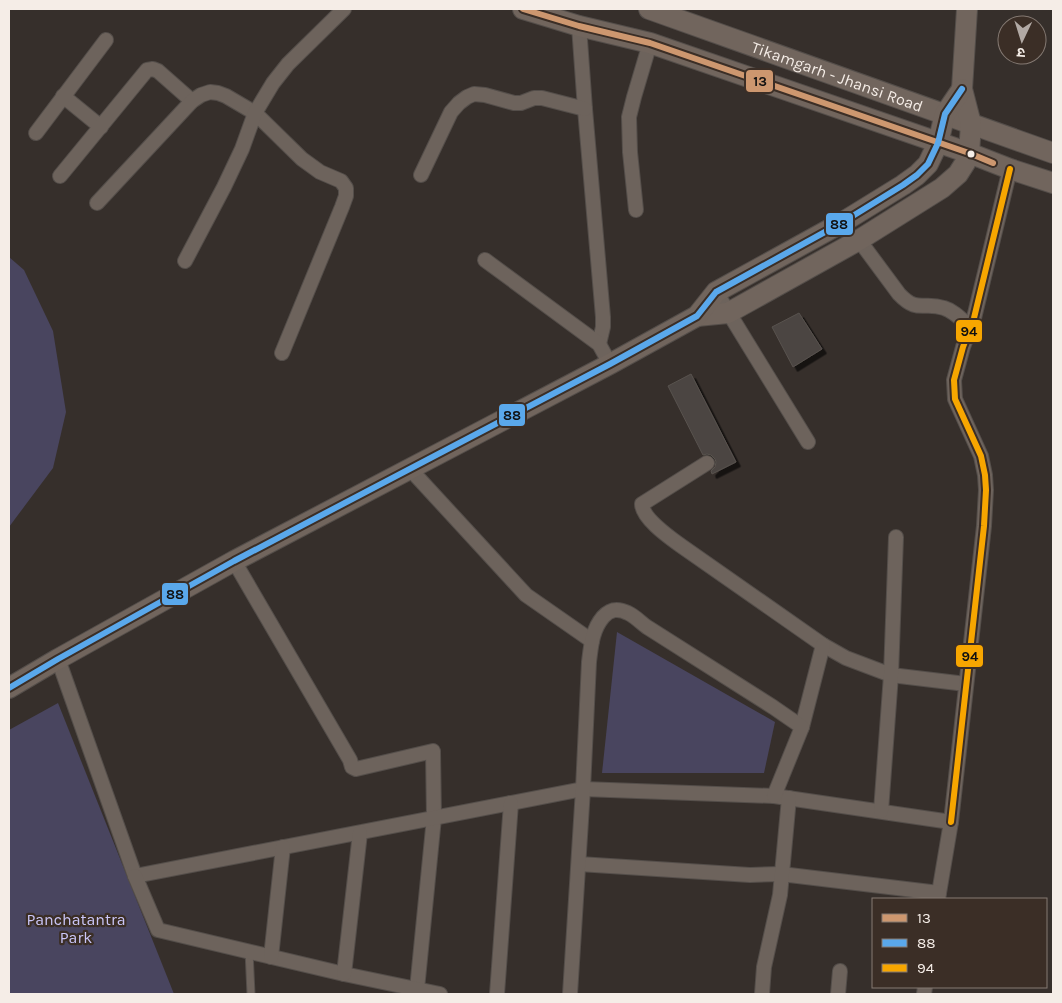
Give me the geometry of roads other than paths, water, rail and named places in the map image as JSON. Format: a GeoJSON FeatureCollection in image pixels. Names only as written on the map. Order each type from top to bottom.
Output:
{"type":"FeatureCollection","features":[{"type":"Feature","properties":{"kind":"street"},"geometry":{"type":"LineString","coordinates":[[185,261],[242,150],[255,113],[273,83],[344,9]]}},
{"type":"Feature","properties":{"kind":"street","name":"Tikamgarh - Jhansi Road"},"geometry":{"type":"LineString","coordinates":[[523,9],[579,26],[650,43],[1053,183]]}},
{"type":"Feature","properties":{"kind":"street","name":"Tikamgarh - Jhansi Road"},"geometry":{"type":"LineString","coordinates":[[649,9],[1053,153]]}},
{"type":"Feature","properties":{"kind":"street"},"geometry":{"type":"LineString","coordinates":[[697,316],[728,313],[859,240],[942,188],[958,174],[969,153],[971,124],[962,90],[967,9]]}},
{"type":"Feature","properties":{"kind":"street"},"geometry":{"type":"LineString","coordinates":[[579,26],[603,317],[599,344]]}},
{"type":"Feature","properties":{"kind":"street"},"geometry":{"type":"LineString","coordinates":[[36,133],[106,40]]}},
{"type":"Feature","properties":{"kind":"street"},"geometry":{"type":"LineString","coordinates":[[636,210],[630,152],[629,118],[650,43]]}},
{"type":"Feature","properties":{"kind":"street"},"geometry":{"type":"LineString","coordinates":[[60,176],[147,70],[158,70],[192,101]]}},
{"type":"Feature","properties":{"kind":"street"},"geometry":{"type":"LineString","coordinates":[[9,688],[234,561],[610,364],[697,316],[716,292],[843,222],[917,175],[928,164],[938,142],[945,114],[962,90]]}},
{"type":"Feature","properties":{"kind":"street"},"geometry":{"type":"LineString","coordinates":[[97,203],[192,101],[210,92],[226,96],[255,113],[302,159],[320,172],[340,181],[346,188],[346,196],[282,353]]}},
{"type":"Feature","properties":{"kind":"street"},"geometry":{"type":"LineString","coordinates":[[421,175],[451,112],[459,103],[474,94],[514,103],[542,98],[585,109]]}},
{"type":"Feature","properties":{"kind":"street"},"geometry":{"type":"LineString","coordinates":[[63,96],[101,127]]}},
{"type":"Feature","properties":{"kind":"street"},"geometry":{"type":"LineString","coordinates":[[579,864],[750,875],[781,874],[939,896],[950,822],[966,684],[984,526],[986,490],[981,456],[955,399],[954,380],[963,347],[974,318],[1010,169]]}},
{"type":"Feature","properties":{"kind":"street"},"geometry":{"type":"LineString","coordinates":[[859,240],[906,302],[914,306],[943,308],[953,312],[970,327]]}},
{"type":"Feature","properties":{"kind":"street"},"geometry":{"type":"LineString","coordinates":[[485,260],[599,344],[610,364]]}},
{"type":"Feature","properties":{"kind":"street"},"geometry":{"type":"LineString","coordinates":[[716,292],[808,442]]}},
{"type":"Feature","properties":{"kind":"street"},"geometry":{"type":"LineString","coordinates":[[707,463],[644,502],[642,508],[658,528],[824,645],[846,658],[891,675],[966,684]]}},
{"type":"Feature","properties":{"kind":"street"},"geometry":{"type":"LineString","coordinates":[[410,468],[526,595],[592,641]]}},
{"type":"Feature","properties":{"kind":"street"},"geometry":{"type":"LineString","coordinates":[[881,812],[891,675],[896,537]]}},
{"type":"Feature","properties":{"kind":"street"},"geometry":{"type":"LineString","coordinates":[[234,561],[350,760],[352,767],[356,769],[434,751],[434,818],[417,989]]}},
{"type":"Feature","properties":{"kind":"street"},"geometry":{"type":"LineString","coordinates":[[570,994],[579,864],[589,662],[596,624],[608,612],[618,610],[628,613],[647,627],[773,706],[802,727]]}},
{"type":"Feature","properties":{"kind":"street"},"geometry":{"type":"LineString","coordinates":[[774,796],[802,727],[824,645]]}},
{"type":"Feature","properties":{"kind":"street"},"geometry":{"type":"LineString","coordinates":[[58,659],[135,876],[158,930],[344,974],[440,994]]}},
{"type":"Feature","properties":{"kind":"street"},"geometry":{"type":"LineString","coordinates":[[135,876],[583,789],[774,796],[950,822]]}},
{"type":"Feature","properties":{"kind":"street"},"geometry":{"type":"LineString","coordinates":[[762,994],[764,967],[780,895],[789,798]]}},
{"type":"Feature","properties":{"kind":"street"},"geometry":{"type":"LineString","coordinates":[[497,994],[511,803]]}},
{"type":"Feature","properties":{"kind":"street"},"geometry":{"type":"LineString","coordinates":[[344,974],[360,832]]}},
{"type":"Feature","properties":{"kind":"street"},"geometry":{"type":"LineString","coordinates":[[271,957],[283,847]]}},
{"type":"Feature","properties":{"kind":"street"},"geometry":{"type":"LineString","coordinates":[[838,994],[840,971]]}},
{"type":"Feature","properties":{"kind":"lane"},"geometry":{"type":"LineString","coordinates":[[249,951],[251,994]]}},
{"type":"Feature","properties":{"kind":"park label","name":"Panchatantra Park"},"geometry":{"type":"Point","coordinates":[76,928]}}]}
